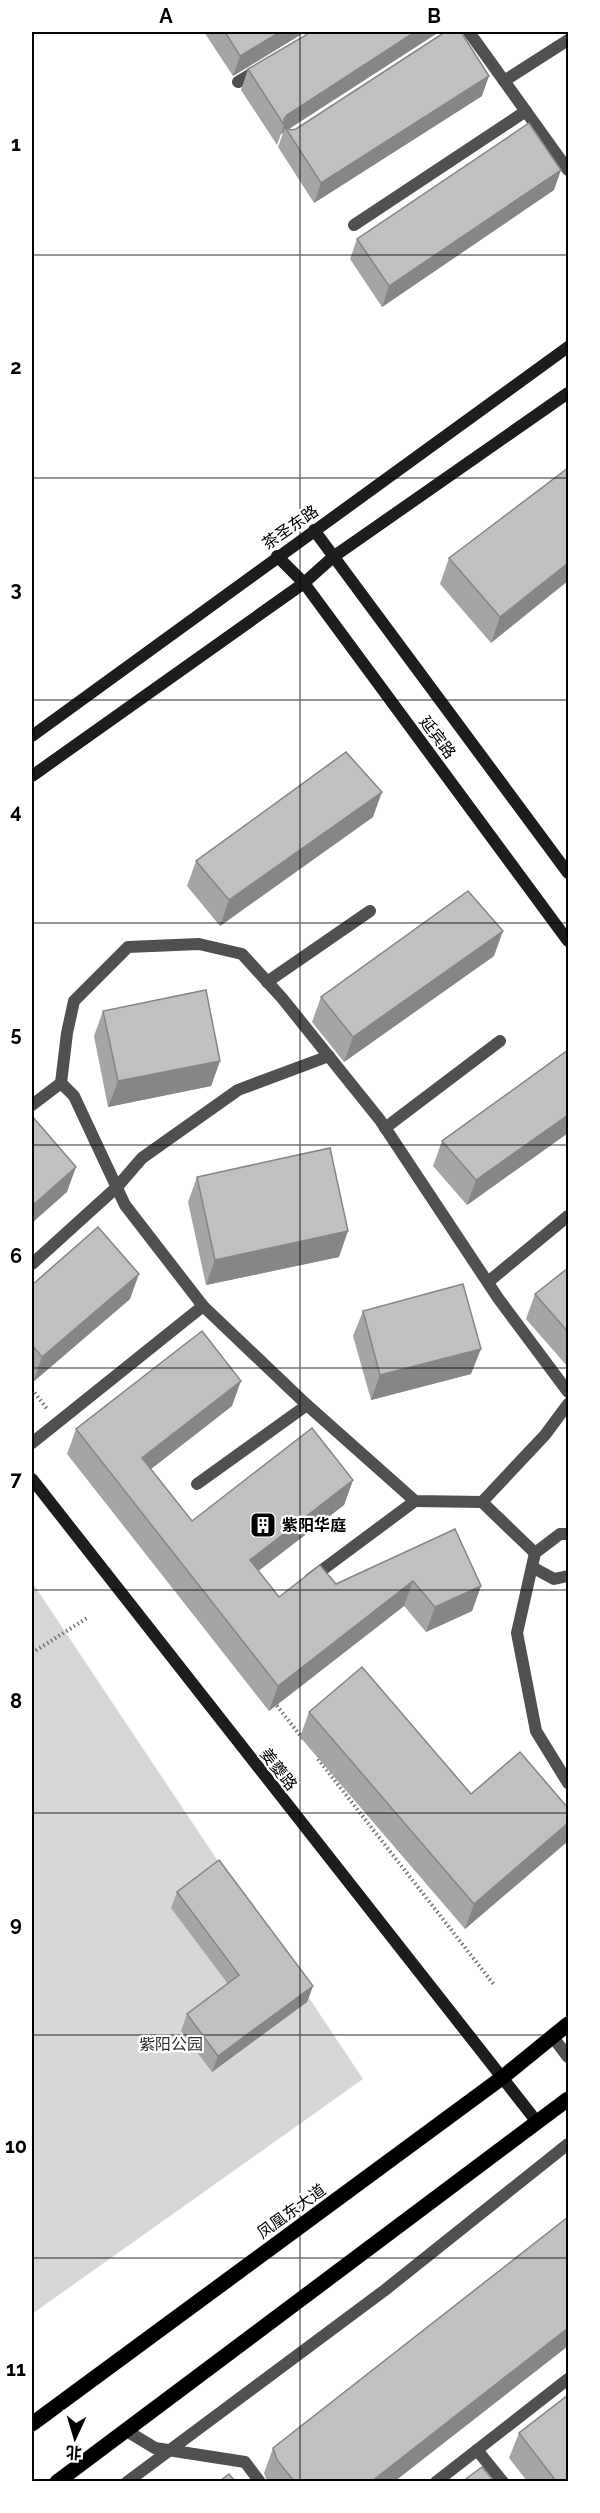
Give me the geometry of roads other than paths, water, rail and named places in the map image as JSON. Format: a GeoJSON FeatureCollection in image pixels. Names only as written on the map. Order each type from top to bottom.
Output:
{"type":"FeatureCollection","features":[{"type":"Feature","properties":{"kind":"main road","name":"凤凰东大道"},"geometry":{"type":"LineString","coordinates":[[32,2424],[503,2078],[568,2024]]}},
{"type":"Feature","properties":{"kind":"main road"},"geometry":{"type":"LineString","coordinates":[[57,2481],[568,2099]]}},
{"type":"Feature","properties":{"kind":"street"},"geometry":{"type":"LineString","coordinates":[[469,32],[568,170]]}},
{"type":"Feature","properties":{"kind":"street"},"geometry":{"type":"LineString","coordinates":[[504,81],[568,39]]}},
{"type":"Feature","properties":{"kind":"street"},"geometry":{"type":"LineString","coordinates":[[238,82],[265,65]]}},
{"type":"Feature","properties":{"kind":"street"},"geometry":{"type":"LineString","coordinates":[[354,225],[526,111]]}},
{"type":"Feature","properties":{"kind":"street","name":"茶圣东路"},"geometry":{"type":"LineString","coordinates":[[32,736],[568,347]]}},
{"type":"Feature","properties":{"kind":"street"},"geometry":{"type":"LineString","coordinates":[[32,776],[304,583],[333,557],[568,393]]}},
{"type":"Feature","properties":{"kind":"street","name":"延宾路"},"geometry":{"type":"LineString","coordinates":[[315,530],[568,873]]}},
{"type":"Feature","properties":{"kind":"street","name":"延宾路"},"geometry":{"type":"LineString","coordinates":[[277,556],[304,583],[568,941]]}},
{"type":"Feature","properties":{"kind":"street"},"geometry":{"type":"LineString","coordinates":[[267,982],[370,911]]}},
{"type":"Feature","properties":{"kind":"street"},"geometry":{"type":"LineString","coordinates":[[32,1105],[61,1083],[67,1033],[74,1001],[128,947],[199,944],[242,954],[385,1128],[488,1282],[568,1392]]}},
{"type":"Feature","properties":{"kind":"street"},"geometry":{"type":"LineString","coordinates":[[385,1128],[500,1041]]}},
{"type":"Feature","properties":{"kind":"street"},"geometry":{"type":"LineString","coordinates":[[32,1264],[117,1187],[142,1158],[238,1090],[328,1056]]}},
{"type":"Feature","properties":{"kind":"street"},"geometry":{"type":"LineString","coordinates":[[61,1083],[74,1096],[125,1205],[203,1306],[307,1405],[415,1501]]}},
{"type":"Feature","properties":{"kind":"street"},"geometry":{"type":"LineString","coordinates":[[488,1282],[568,1216]]}},
{"type":"Feature","properties":{"kind":"street"},"geometry":{"type":"LineString","coordinates":[[32,1443],[203,1306]]}},
{"type":"Feature","properties":{"kind":"street"},"geometry":{"type":"LineString","coordinates":[[482,1503],[545,1435],[568,1404]]}},
{"type":"Feature","properties":{"kind":"street"},"geometry":{"type":"LineString","coordinates":[[197,1484],[307,1405]]}},
{"type":"Feature","properties":{"kind":"street","name":"姜夔路"},"geometry":{"type":"LineString","coordinates":[[32,1479],[537,2122]]}},
{"type":"Feature","properties":{"kind":"street"},"geometry":{"type":"LineString","coordinates":[[296,1589],[415,1501],[482,1503],[535,1553]]}},
{"type":"Feature","properties":{"kind":"street"},"geometry":{"type":"LineString","coordinates":[[568,1534],[560,1534],[535,1553],[517,1633],[536,1731],[568,1783]]}},
{"type":"Feature","properties":{"kind":"street"},"geometry":{"type":"LineString","coordinates":[[532,1567],[554,1579],[568,1576]]}},
{"type":"Feature","properties":{"kind":"street"},"geometry":{"type":"LineString","coordinates":[[552,2036],[568,2057]]}},
{"type":"Feature","properties":{"kind":"street"},"geometry":{"type":"LineString","coordinates":[[127,2481],[385,2290],[568,2144]]}},
{"type":"Feature","properties":{"kind":"street"},"geometry":{"type":"LineString","coordinates":[[436,2481],[568,2379]]}},
{"type":"Feature","properties":{"kind":"street"},"geometry":{"type":"LineString","coordinates":[[126,2430],[155,2448],[245,2462],[260,2481]]}},
{"type":"Feature","properties":{"kind":"street"},"geometry":{"type":"LineString","coordinates":[[477,2450],[504,2481]]}},
{"type":"Feature","properties":{"kind":"place","name":"紫阳华庭"},"geometry":{"type":"Point","coordinates":[263,1525]}},
{"type":"Feature","properties":{"kind":"park label","name":"紫阳公园"},"geometry":{"type":"Point","coordinates":[171,2044]}}]}
